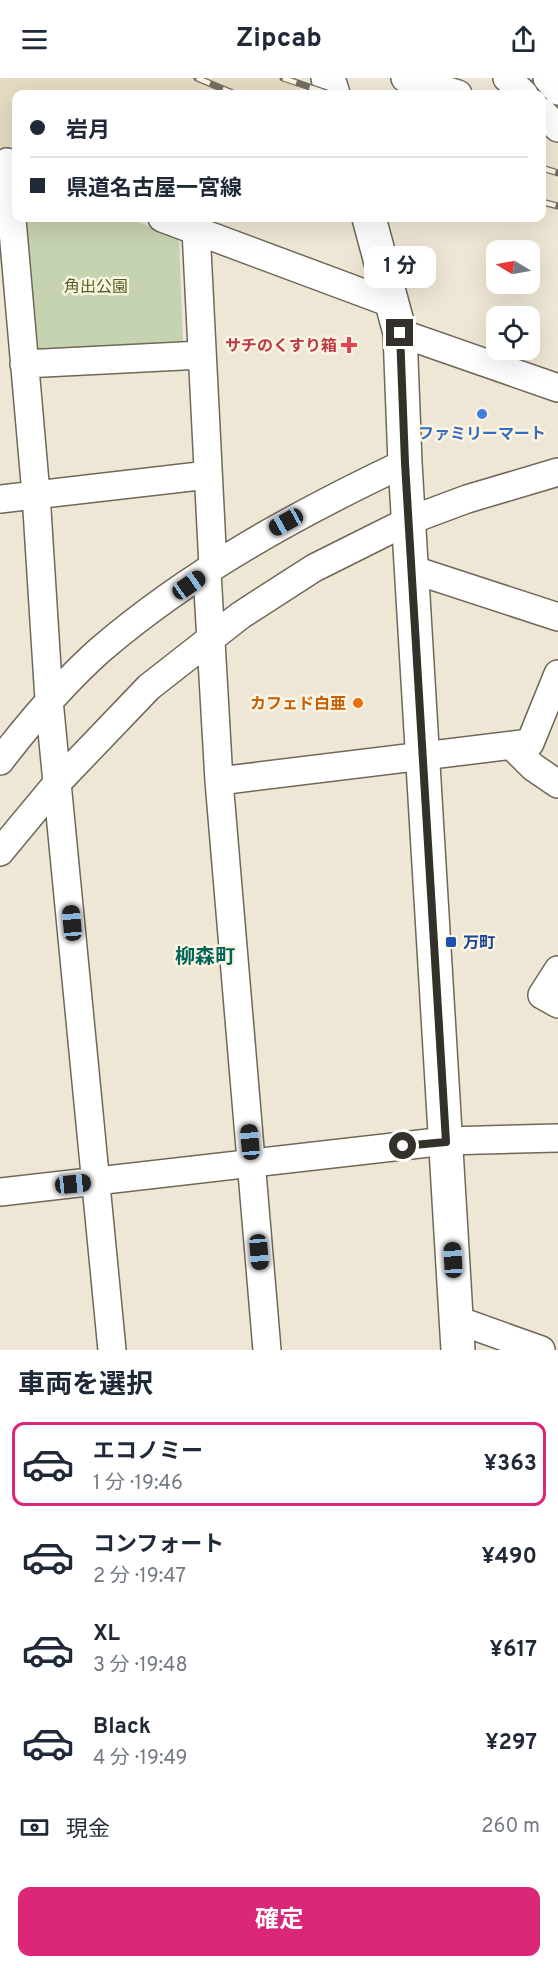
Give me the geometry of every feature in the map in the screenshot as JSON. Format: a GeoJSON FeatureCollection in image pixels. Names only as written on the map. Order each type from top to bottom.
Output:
{"type":"FeatureCollection","features":[{"type":"Feature","properties":{"kind":"main road"},"geometry":{"type":"LineString","coordinates":[[370,222],[397,318],[458,1335]]}},
{"type":"Feature","properties":{"kind":"street"},"geometry":{"type":"LineString","coordinates":[[405,78],[446,90]]}},
{"type":"Feature","properties":{"kind":"street"},"geometry":{"type":"LineString","coordinates":[[507,78],[520,90]]}},
{"type":"Feature","properties":{"kind":"street"},"geometry":{"type":"LineString","coordinates":[[547,78],[558,91]]}},
{"type":"Feature","properties":{"kind":"street"},"geometry":{"type":"LineString","coordinates":[[546,116],[558,128]]}},
{"type":"Feature","properties":{"kind":"street"},"geometry":{"type":"LineString","coordinates":[[8,162],[12,212]]}},
{"type":"Feature","properties":{"kind":"street"},"geometry":{"type":"LineString","coordinates":[[13,222],[36,494],[49,700],[112,1350]]}},
{"type":"Feature","properties":{"kind":"street"},"geometry":{"type":"LineString","coordinates":[[173,222],[558,388]]}},
{"type":"Feature","properties":{"kind":"street"},"geometry":{"type":"LineString","coordinates":[[195,230],[208,475],[210,639],[219,781],[267,1350]]}},
{"type":"Feature","properties":{"kind":"street"},"geometry":{"type":"LineString","coordinates":[[24,364],[202,355]]}},
{"type":"Feature","properties":{"kind":"street"},"geometry":{"type":"LineString","coordinates":[[0,761],[49,700],[100,650],[210,569],[321,502],[405,463]]}},
{"type":"Feature","properties":{"kind":"street"},"geometry":{"type":"LineString","coordinates":[[0,852],[58,782],[149,687],[241,615],[314,568],[408,521],[467,499],[558,472]]}},
{"type":"Feature","properties":{"kind":"street"},"geometry":{"type":"LineString","coordinates":[[0,499],[208,475]]}},
{"type":"Feature","properties":{"kind":"street"},"geometry":{"type":"LineString","coordinates":[[411,569],[558,617]]}},
{"type":"Feature","properties":{"kind":"street"},"geometry":{"type":"LineString","coordinates":[[219,781],[530,743],[558,674]]}},
{"type":"Feature","properties":{"kind":"street"},"geometry":{"type":"LineString","coordinates":[[512,746],[533,766],[558,784]]}},
{"type":"Feature","properties":{"kind":"street"},"geometry":{"type":"LineString","coordinates":[[558,970],[542,995],[558,1004]]}},
{"type":"Feature","properties":{"kind":"street"},"geometry":{"type":"LineString","coordinates":[[0,1192],[446,1142],[558,1137]]}},
{"type":"Feature","properties":{"kind":"street"},"geometry":{"type":"LineString","coordinates":[[458,1335],[541,1350]]}},
{"type":"Feature","properties":{"kind":"shaded area"},"geometry":{"type":"Polygon","coordinates":[[[0,78],[296,78],[300,90],[12,90],[12,154],[0,149],[0,78]]]}},
{"type":"Feature","properties":{"kind":"green space","name":"角出公園"},"geometry":{"type":"Polygon","coordinates":[[[21,222],[138,222],[179,236],[183,341],[177,350],[42,357],[33,349],[21,222]]]}},
{"type":"Feature","properties":{"kind":"waterway"},"geometry":{"type":"LineString","coordinates":[[531,84],[537,90]]}},
{"type":"Feature","properties":{"kind":"waterway"},"geometry":{"type":"LineString","coordinates":[[546,99],[553,106]]}},
{"type":"Feature","properties":{"kind":"railway"},"geometry":{"type":"LineString","coordinates":[[197,78],[226,90]]}},
{"type":"Feature","properties":{"kind":"railway"},"geometry":{"type":"LineString","coordinates":[[283,78],[318,90]]}},
{"type":"Feature","properties":{"kind":"railway"},"geometry":{"type":"LineString","coordinates":[[546,169],[558,173]]}},
{"type":"Feature","properties":{"kind":"railway"},"geometry":{"type":"LineString","coordinates":[[546,203],[558,206]]}},
{"type":"Feature","properties":{"kind":"place","name":"サチのくすり箱"},"geometry":{"type":"Point","coordinates":[349,345]}},
{"type":"Feature","properties":{"kind":"place","name":"ファミリーマート"},"geometry":{"type":"Point","coordinates":[482,414]}},
{"type":"Feature","properties":{"kind":"place","name":"カフェド白亜"},"geometry":{"type":"Point","coordinates":[358,703]}},
{"type":"Feature","properties":{"kind":"place","name":"万町"},"geometry":{"type":"Point","coordinates":[451,942]}},
{"type":"Feature","properties":{"kind":"district","name":"柳森町"},"geometry":{"type":"Point","coordinates":[205,956]}},
{"type":"Feature","properties":{"kind":"route"},"geometry":{"type":"LineString","coordinates":[[400,333],[405,463],[446,1142],[403,1146]]}}]}
